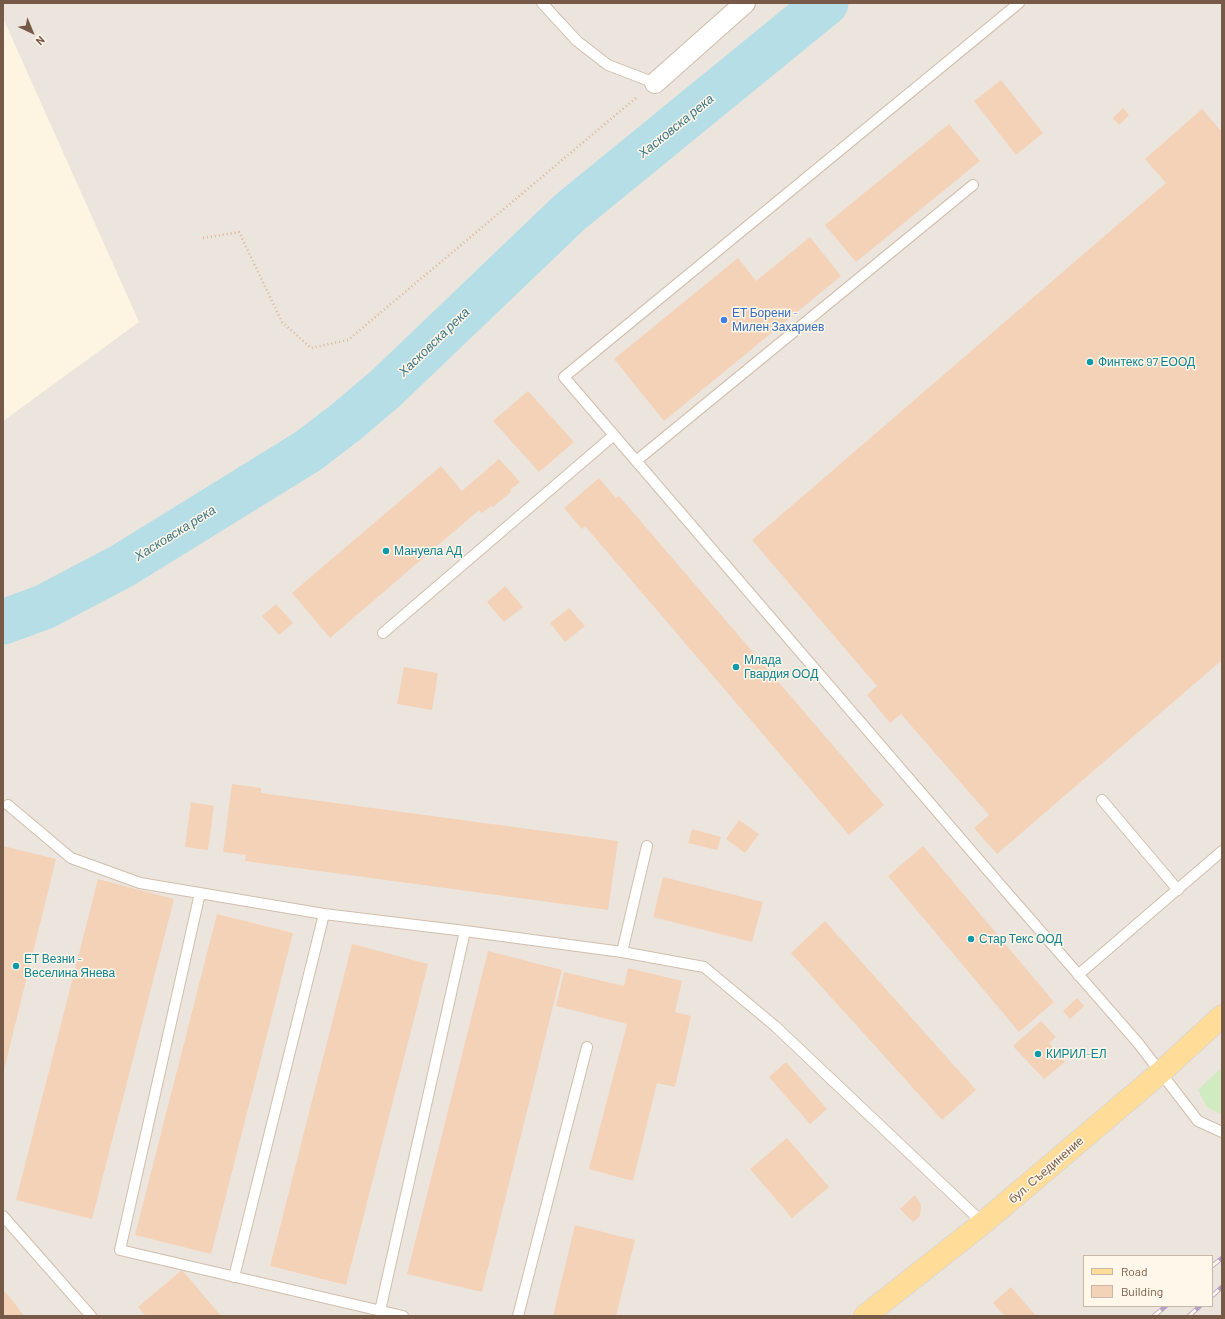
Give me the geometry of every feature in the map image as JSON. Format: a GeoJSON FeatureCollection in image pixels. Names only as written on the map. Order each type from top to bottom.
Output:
{"type":"FeatureCollection","features":[{"type":"Feature","properties":{"kind":"main road","name":"бул. Съединение"},"geometry":{"type":"LineString","coordinates":[[865,1316],[983,1223],[1160,1072],[1222,1016]]}},
{"type":"Feature","properties":{"kind":"street"},"geometry":{"type":"LineString","coordinates":[[655,83],[745,3]]}},
{"type":"Feature","properties":{"kind":"lane"},"geometry":{"type":"LineString","coordinates":[[542,3],[577,40],[608,65],[655,83]]}},
{"type":"Feature","properties":{"kind":"lane"},"geometry":{"type":"LineString","coordinates":[[1019,3],[564,377],[1138,1043],[1198,1121],[1222,1132]]}},
{"type":"Feature","properties":{"kind":"lane"},"geometry":{"type":"LineString","coordinates":[[636,461],[973,185]]}},
{"type":"Feature","properties":{"kind":"lane"},"geometry":{"type":"LineString","coordinates":[[382,633],[614,435]]}},
{"type":"Feature","properties":{"kind":"lane"},"geometry":{"type":"LineString","coordinates":[[1102,800],[1178,890]]}},
{"type":"Feature","properties":{"kind":"lane"},"geometry":{"type":"LineString","coordinates":[[8,805],[71,858],[140,883],[324,914],[622,952],[704,967],[775,1026],[983,1223]]}},
{"type":"Feature","properties":{"kind":"lane"},"geometry":{"type":"LineString","coordinates":[[622,952],[647,846]]}},
{"type":"Feature","properties":{"kind":"lane"},"geometry":{"type":"LineString","coordinates":[[1078,975],[1222,851]]}},
{"type":"Feature","properties":{"kind":"lane"},"geometry":{"type":"LineString","coordinates":[[200,893],[120,1250],[403,1316]]}},
{"type":"Feature","properties":{"kind":"lane"},"geometry":{"type":"LineString","coordinates":[[234,1277],[324,914]]}},
{"type":"Feature","properties":{"kind":"lane"},"geometry":{"type":"LineString","coordinates":[[380,1311],[465,931]]}},
{"type":"Feature","properties":{"kind":"lane"},"geometry":{"type":"LineString","coordinates":[[518,1316],[587,1047]]}},
{"type":"Feature","properties":{"kind":"lane"},"geometry":{"type":"LineString","coordinates":[[3,1216],[91,1316]]}},
{"type":"Feature","properties":{"kind":"path"},"geometry":{"type":"LineString","coordinates":[[204,238],[239,232],[282,322],[311,348],[348,340],[655,83]]}},
{"type":"Feature","properties":{"kind":"shaded area"},"geometry":{"type":"Polygon","coordinates":[[[3,3],[1222,3],[1222,1316],[3,1316],[3,421],[139,322],[3,18],[3,3]]]}},
{"type":"Feature","properties":{"kind":"green space"},"geometry":{"type":"Polygon","coordinates":[[[1222,1067],[1222,1115],[1207,1107],[1198,1090],[1222,1067]]]}},
{"type":"Feature","properties":{"kind":"building"},"geometry":{"type":"Polygon","coordinates":[[[1001,80],[1043,133],[1016,155],[974,101],[1001,80]]]}},
{"type":"Feature","properties":{"kind":"building"},"geometry":{"type":"Polygon","coordinates":[[[1123,108],[1129,115],[1119,125],[1113,118],[1123,108]]]}},
{"type":"Feature","properties":{"kind":"building","name":"Финтекс 97 ЕООД"},"geometry":{"type":"Polygon","coordinates":[[[1202,109],[1222,132],[1222,660],[997,854],[974,828],[989,815],[901,714],[890,723],[867,695],[877,686],[752,540],[1166,183],[1145,159],[1202,109]]]}},
{"type":"Feature","properties":{"kind":"building"},"geometry":{"type":"Polygon","coordinates":[[[949,124],[980,161],[856,262],[825,225],[949,124]]]}},
{"type":"Feature","properties":{"kind":"building","name":"ЕТ Борени - Милен Захариев"},"geometry":{"type":"Polygon","coordinates":[[[810,237],[841,276],[664,421],[614,359],[738,258],[756,281],[810,237]]]}},
{"type":"Feature","properties":{"kind":"building"},"geometry":{"type":"Polygon","coordinates":[[[528,391],[574,442],[539,472],[493,421],[528,391]]]}},
{"type":"Feature","properties":{"kind":"building","name":"Мануела АД"},"geometry":{"type":"Polygon","coordinates":[[[499,459],[520,482],[510,490],[511,492],[493,507],[491,506],[482,513],[479,510],[330,638],[292,593],[441,466],[462,491],[499,459]]]}},
{"type":"Feature","properties":{"kind":"building","name":"Млада Гвардия ООД"},"geometry":{"type":"Polygon","coordinates":[[[599,478],[616,498],[619,496],[884,805],[849,835],[585,526],[582,529],[564,508],[599,478]]]}},
{"type":"Feature","properties":{"kind":"building"},"geometry":{"type":"Polygon","coordinates":[[[505,586],[523,607],[504,622],[487,602],[505,586]]]}},
{"type":"Feature","properties":{"kind":"building"},"geometry":{"type":"Polygon","coordinates":[[[276,604],[293,623],[279,635],[262,616],[276,604]]]}},
{"type":"Feature","properties":{"kind":"building"},"geometry":{"type":"Polygon","coordinates":[[[569,608],[585,626],[565,642],[550,623],[569,608]]]}},
{"type":"Feature","properties":{"kind":"building"},"geometry":{"type":"Polygon","coordinates":[[[404,667],[438,673],[432,710],[397,704],[404,667]]]}},
{"type":"Feature","properties":{"kind":"building"},"geometry":{"type":"Polygon","coordinates":[[[232,784],[261,788],[261,793],[618,841],[608,910],[245,861],[246,855],[223,852],[232,784]]]}},
{"type":"Feature","properties":{"kind":"building"},"geometry":{"type":"Polygon","coordinates":[[[191,802],[214,806],[208,850],[185,847],[191,802]]]}},
{"type":"Feature","properties":{"kind":"building"},"geometry":{"type":"Polygon","coordinates":[[[739,820],[759,834],[745,853],[726,839],[739,820]]]}},
{"type":"Feature","properties":{"kind":"building"},"geometry":{"type":"Polygon","coordinates":[[[692,829],[721,837],[717,850],[688,843],[692,829]]]}},
{"type":"Feature","properties":{"kind":"building","name":"ЕТ Везни - Веселина Янева"},"geometry":{"type":"Polygon","coordinates":[[[3,846],[56,859],[4,1070],[3,1070],[3,846]]]}},
{"type":"Feature","properties":{"kind":"building","name":"Стар Текс ООД"},"geometry":{"type":"Polygon","coordinates":[[[923,846],[1054,1002],[1019,1032],[888,876],[923,846]]]}},
{"type":"Feature","properties":{"kind":"building"},"geometry":{"type":"Polygon","coordinates":[[[663,877],[763,902],[752,942],[653,917],[663,877]]]}},
{"type":"Feature","properties":{"kind":"building"},"geometry":{"type":"Polygon","coordinates":[[[98,879],[174,899],[92,1219],[16,1200],[98,879]]]}},
{"type":"Feature","properties":{"kind":"building"},"geometry":{"type":"Polygon","coordinates":[[[217,914],[293,933],[211,1254],[135,1235],[217,914]]]}},
{"type":"Feature","properties":{"kind":"building"},"geometry":{"type":"Polygon","coordinates":[[[825,921],[976,1090],[942,1120],[791,953],[825,921]]]}},
{"type":"Feature","properties":{"kind":"building"},"geometry":{"type":"Polygon","coordinates":[[[352,944],[428,964],[346,1285],[270,1266],[352,944]]]}},
{"type":"Feature","properties":{"kind":"building"},"geometry":{"type":"Polygon","coordinates":[[[488,951],[562,970],[482,1292],[407,1274],[488,951]]]}},
{"type":"Feature","properties":{"kind":"building"},"geometry":{"type":"Polygon","coordinates":[[[628,968],[682,981],[675,1012],[691,1016],[675,1087],[657,1083],[633,1181],[589,1169],[627,1024],[556,1006],[564,972],[624,986],[628,968]]]}},
{"type":"Feature","properties":{"kind":"building"},"geometry":{"type":"Polygon","coordinates":[[[1077,998],[1084,1006],[1070,1019],[1063,1011],[1077,998]]]}},
{"type":"Feature","properties":{"kind":"building","name":"КИРИЛ-ЕЛ"},"geometry":{"type":"Polygon","coordinates":[[[1041,1021],[1056,1037],[1049,1043],[1065,1062],[1044,1079],[1013,1046],[1041,1021]]]}},
{"type":"Feature","properties":{"kind":"building"},"geometry":{"type":"Polygon","coordinates":[[[786,1062],[827,1109],[810,1124],[769,1077],[786,1062]]]}},
{"type":"Feature","properties":{"kind":"building"},"geometry":{"type":"Polygon","coordinates":[[[787,1138],[829,1187],[792,1218],[750,1169],[787,1138]]]}},
{"type":"Feature","properties":{"kind":"building"},"geometry":{"type":"Polygon","coordinates":[[[915,1195],[921,1205],[920,1216],[913,1222],[900,1209],[915,1195]]]}},
{"type":"Feature","properties":{"kind":"building"},"geometry":{"type":"Polygon","coordinates":[[[575,1225],[635,1240],[616,1316],[553,1316],[575,1225]]]}},
{"type":"Feature","properties":{"kind":"building"},"geometry":{"type":"Polygon","coordinates":[[[182,1270],[221,1316],[146,1316],[138,1307],[182,1270]]]}},
{"type":"Feature","properties":{"kind":"building"},"geometry":{"type":"Polygon","coordinates":[[[1011,1287],[1036,1316],[1005,1316],[993,1303],[1011,1287]]]}},
{"type":"Feature","properties":{"kind":"building"},"geometry":{"type":"Polygon","coordinates":[[[3,1290],[12,1300],[24,1316],[3,1316],[3,1290]]]}},
{"type":"Feature","properties":{"kind":"waterway","name":"Хасковска река"},"geometry":{"type":"LineString","coordinates":[[3,622],[44,607],[122,566],[308,451],[346,422],[386,388],[570,212],[826,3]]}},
{"type":"Feature","properties":{"kind":"railway"},"geometry":{"type":"LineString","coordinates":[[1213,1265],[1222,1258]]}},
{"type":"Feature","properties":{"kind":"railway"},"geometry":{"type":"LineString","coordinates":[[1213,1295],[1222,1287]]}},
{"type":"Feature","properties":{"kind":"railway"},"geometry":{"type":"LineString","coordinates":[[1154,1316],[1165,1307]]}},
{"type":"Feature","properties":{"kind":"railway"},"geometry":{"type":"LineString","coordinates":[[1189,1316],[1199,1307]]}},
{"type":"Feature","properties":{"kind":"place","name":"ЕТ Борени - Милен Захариев"},"geometry":{"type":"Point","coordinates":[724,320]}},
{"type":"Feature","properties":{"kind":"place","name":"Финтекс 97 ЕООД"},"geometry":{"type":"Point","coordinates":[1090,362]}},
{"type":"Feature","properties":{"kind":"place","name":"Мануела АД"},"geometry":{"type":"Point","coordinates":[386,551]}},
{"type":"Feature","properties":{"kind":"place","name":"Млада Гвардия ООД"},"geometry":{"type":"Point","coordinates":[736,667]}},
{"type":"Feature","properties":{"kind":"place","name":"Стар Текс ООД"},"geometry":{"type":"Point","coordinates":[971,939]}},
{"type":"Feature","properties":{"kind":"place","name":"ЕТ Везни - Веселина Янева"},"geometry":{"type":"Point","coordinates":[16,966]}},
{"type":"Feature","properties":{"kind":"place","name":"КИРИЛ-ЕЛ"},"geometry":{"type":"Point","coordinates":[1038,1054]}}]}
